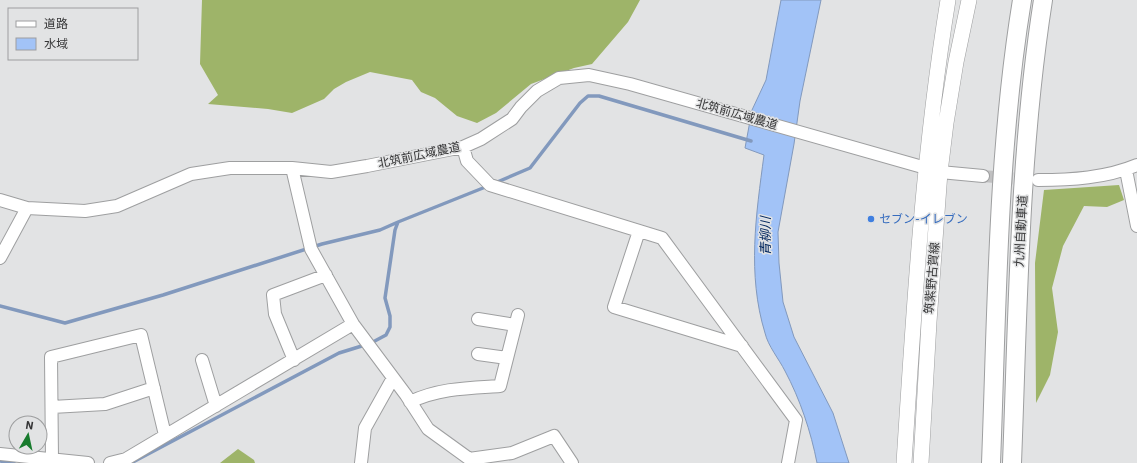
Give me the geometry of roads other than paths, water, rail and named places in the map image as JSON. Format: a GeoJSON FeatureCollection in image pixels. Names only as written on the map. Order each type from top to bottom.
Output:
{"type":"FeatureCollection","features":[{"type":"Feature","properties":{"kind":"highway","name":"九州自動車道"},"geometry":{"type":"LineString","coordinates":[[991,463],[1003,181],[1007,128],[1022,0]]}},
{"type":"Feature","properties":{"kind":"highway","name":"九州自動車道"},"geometry":{"type":"LineString","coordinates":[[1012,463],[1026,154],[1032,84],[1043,0]]}},
{"type":"Feature","properties":{"kind":"main road","name":"筑紫野古賀線"},"geometry":{"type":"LineString","coordinates":[[904,463],[917,258],[937,69],[948,0]]}},
{"type":"Feature","properties":{"kind":"main road","name":"筑紫野古賀線"},"geometry":{"type":"LineString","coordinates":[[921,463],[929,322],[940,172],[952,85],[969,0]]}},
{"type":"Feature","properties":{"kind":"street","name":"北筑前広域農道"},"geometry":{"type":"LineString","coordinates":[[0,200],[27,208],[85,211],[117,206],[191,174],[230,168],[292,168],[331,172],[463,147],[481,139],[508,122],[537,91],[559,78],[590,75],[630,84],[753,118],[940,172],[983,176]]}},
{"type":"Feature","properties":{"kind":"street"},"geometry":{"type":"LineString","coordinates":[[463,147],[467,161],[490,185],[662,238],[796,420],[788,463]]}},
{"type":"Feature","properties":{"kind":"street"},"geometry":{"type":"LineString","coordinates":[[1038,180],[1098,176],[1132,167],[1137,226]]}},
{"type":"Feature","properties":{"kind":"street"},"geometry":{"type":"LineString","coordinates":[[292,168],[311,249],[354,324],[428,429],[472,461],[512,453],[554,436],[572,463]]}},
{"type":"Feature","properties":{"kind":"street"},"geometry":{"type":"LineString","coordinates":[[0,258],[27,208]]}},
{"type":"Feature","properties":{"kind":"street"},"geometry":{"type":"LineString","coordinates":[[639,231],[614,307],[742,346]]}},
{"type":"Feature","properties":{"kind":"street"},"geometry":{"type":"LineString","coordinates":[[294,360],[275,314],[273,295],[326,276]]}},
{"type":"Feature","properties":{"kind":"street"},"geometry":{"type":"LineString","coordinates":[[410,402],[425,394],[446,390],[500,386],[516,320],[478,319]]}},
{"type":"Feature","properties":{"kind":"street"},"geometry":{"type":"LineString","coordinates":[[110,463],[127,461],[165,436],[354,324]]}},
{"type":"Feature","properties":{"kind":"street"},"geometry":{"type":"LineString","coordinates":[[52,460],[50,357],[141,335],[165,436]]}},
{"type":"Feature","properties":{"kind":"street"},"geometry":{"type":"LineString","coordinates":[[478,354],[507,358]]}},
{"type":"Feature","properties":{"kind":"street"},"geometry":{"type":"LineString","coordinates":[[202,360],[216,406]]}},
{"type":"Feature","properties":{"kind":"street"},"geometry":{"type":"LineString","coordinates":[[361,463],[365,428],[393,378]]}},
{"type":"Feature","properties":{"kind":"street"},"geometry":{"type":"LineString","coordinates":[[52,407],[105,404],[154,388]]}},
{"type":"Feature","properties":{"kind":"street"},"geometry":{"type":"LineString","coordinates":[[0,454],[88,463]]}},
{"type":"Feature","properties":{"kind":"water","name":"青柳川"},"geometry":{"type":"Polygon","coordinates":[[[781,0],[821,0],[800,101],[794,144],[778,232],[779,263],[783,302],[794,337],[833,413],[849,463],[817,463],[812,439],[800,404],[785,371],[766,338],[759,311],[756,289],[755,244],[758,200],[764,155],[745,148],[752,110],[766,80],[781,0]]]}},
{"type":"Feature","properties":{"kind":"waterway"},"geometry":{"type":"LineString","coordinates":[[495,183],[530,168],[580,103],[588,96],[599,96],[751,141]]}},
{"type":"Feature","properties":{"kind":"waterway"},"geometry":{"type":"LineString","coordinates":[[371,343],[386,335],[390,327],[390,316],[385,298],[395,230],[398,222],[488,186]]}},
{"type":"Feature","properties":{"kind":"waterway"},"geometry":{"type":"LineString","coordinates":[[0,306],[65,323],[163,295],[322,244],[380,230],[398,222]]}},
{"type":"Feature","properties":{"kind":"waterway"},"geometry":{"type":"LineString","coordinates":[[131,463],[339,353],[365,345]]}},
{"type":"Feature","properties":{"kind":"waterway"},"geometry":{"type":"LineString","coordinates":[[0,461],[14,463]]}},
{"type":"Feature","properties":{"kind":"tunnel"},"geometry":{"type":"LineString","coordinates":[[983,176],[1030,180]]}},
{"type":"Feature","properties":{"kind":"place","name":"セブン-イレブン"},"geometry":{"type":"Point","coordinates":[871,219]}}]}
